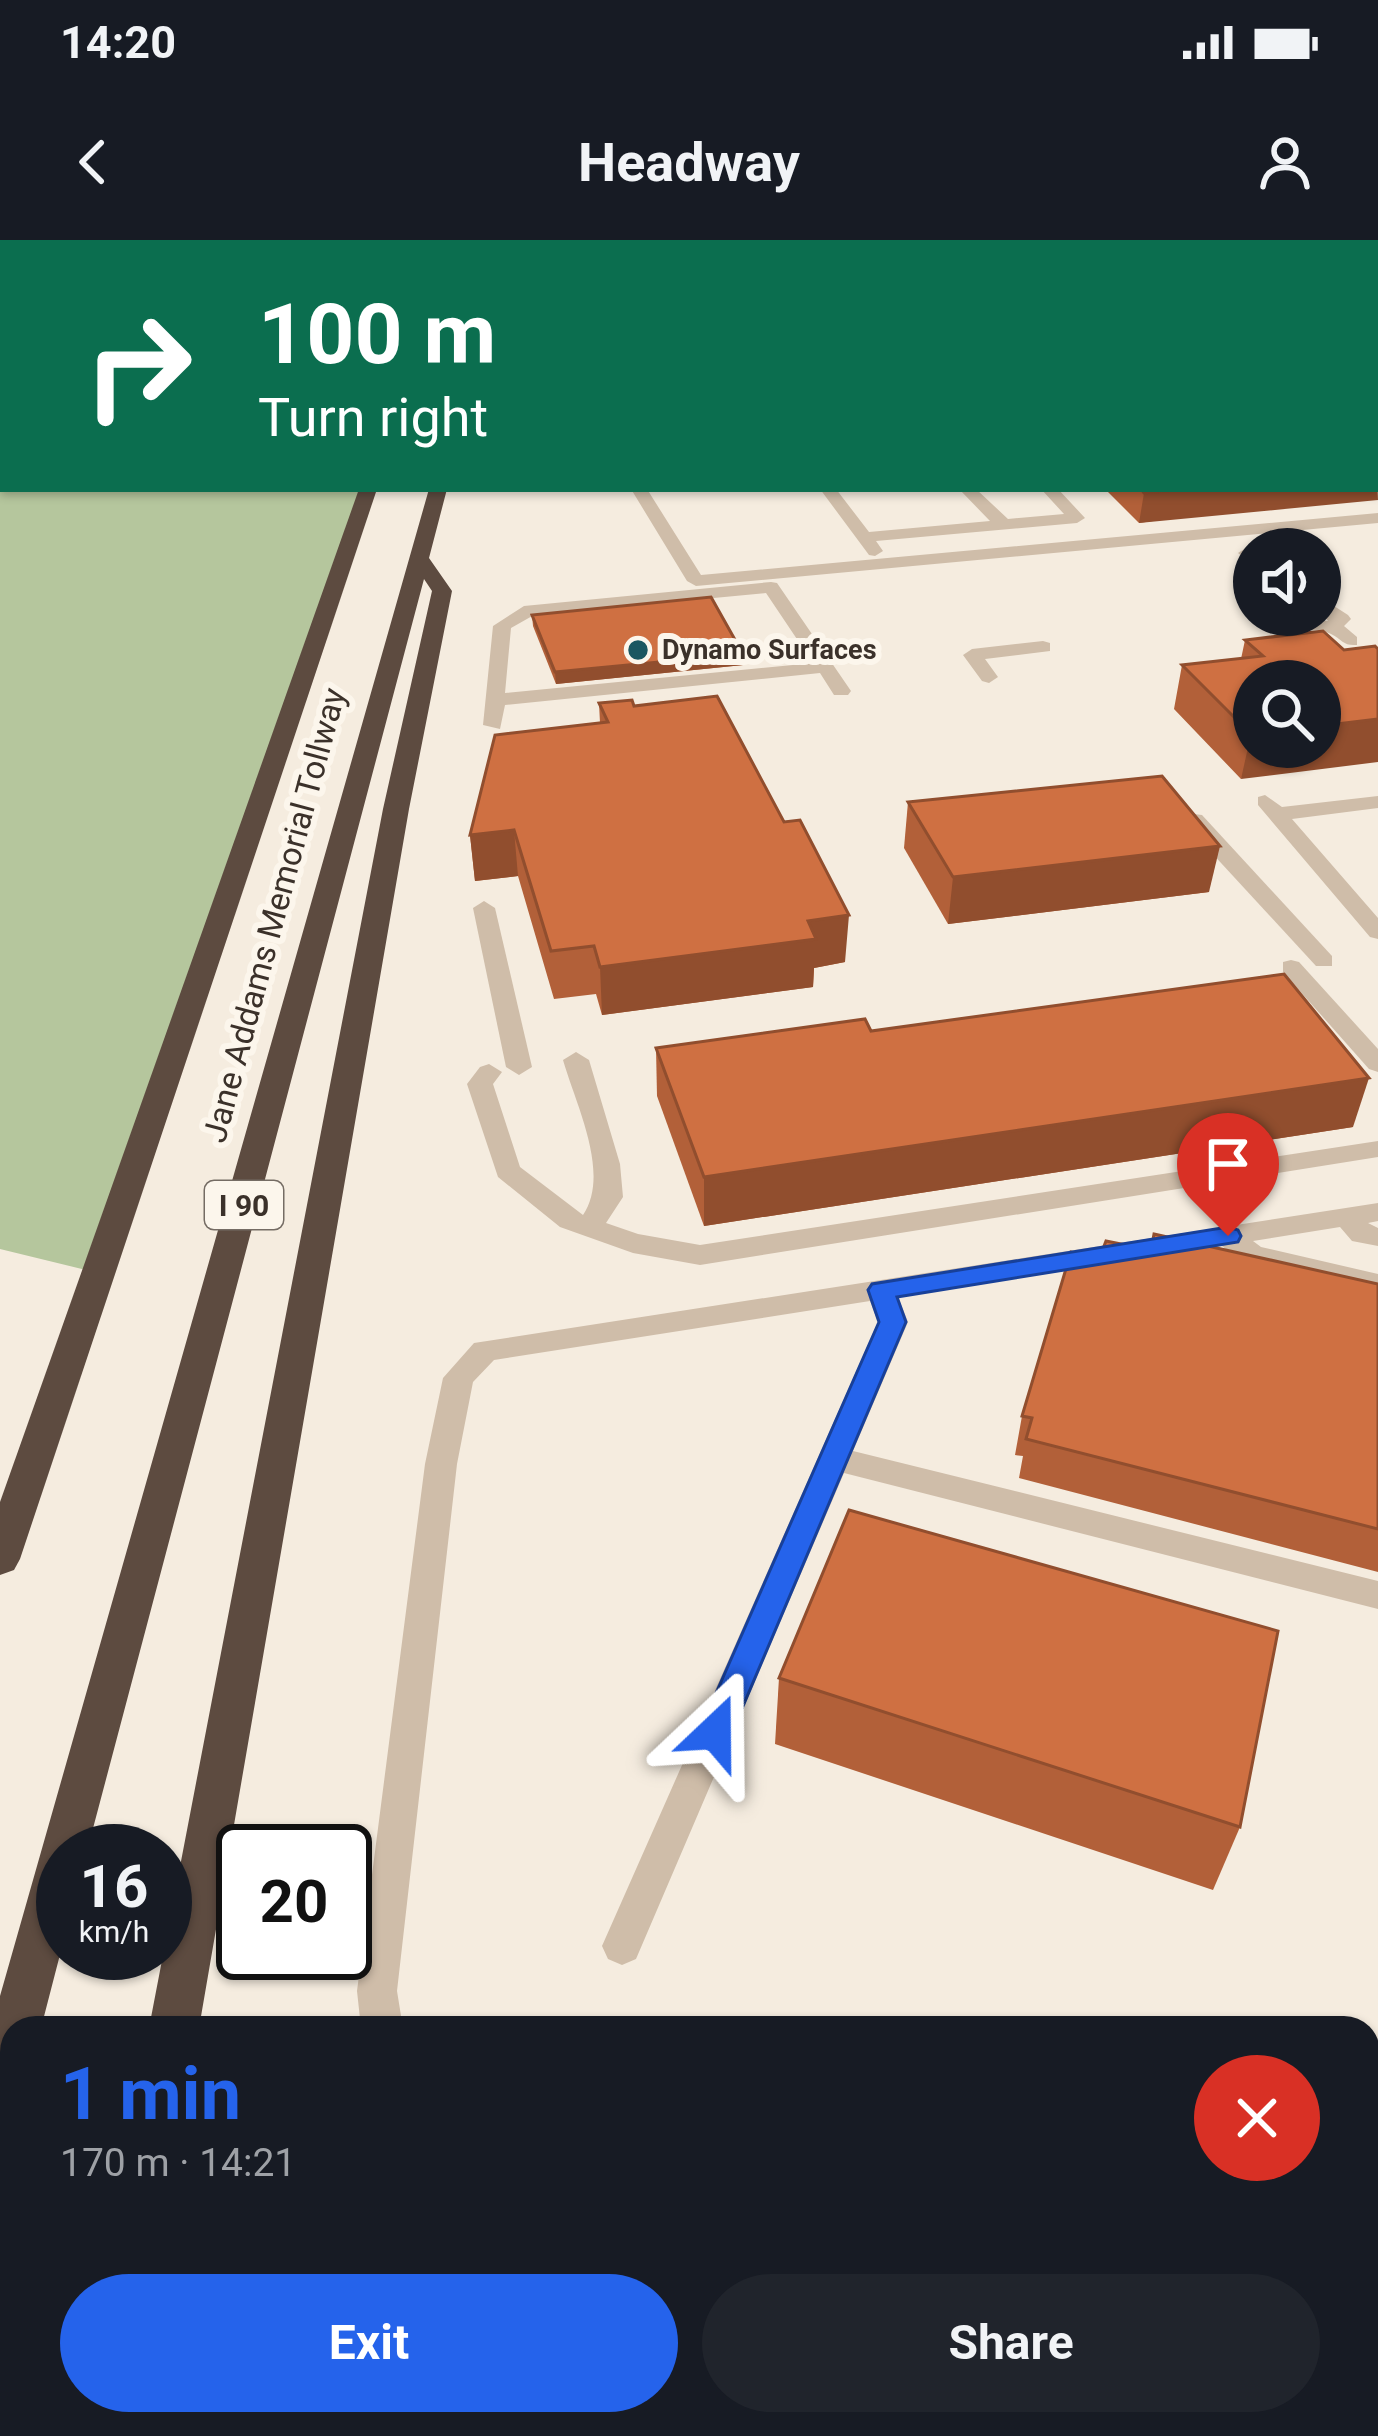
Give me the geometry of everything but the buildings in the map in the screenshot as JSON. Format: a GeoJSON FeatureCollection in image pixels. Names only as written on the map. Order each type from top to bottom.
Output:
{"type":"FeatureCollection","features":[{"type":"Feature","properties":{"kind":"highway","name":"Jane Addams Memorial Tollway"},"geometry":{"type":"LineString","coordinates":[[0,1559],[367,492]]}},
{"type":"Feature","properties":{"kind":"highway","name":"Jane Addams Memorial Tollway"},"geometry":{"type":"LineString","coordinates":[[71,1824],[437,492]]}},
{"type":"Feature","properties":{"kind":"highway"},"geometry":{"type":"LineString","coordinates":[[176,2016],[396,808],[442,591],[420,559]]}},
{"type":"Feature","properties":{"kind":"highway"},"geometry":{"type":"LineString","coordinates":[[0,1545],[34,1462]]}},
{"type":"Feature","properties":{"kind":"highway","name":"Jane Addams Memorial Tollway"},"geometry":{"type":"LineString","coordinates":[[19,2016],[36,1954]]}},
{"type":"Feature","properties":{"kind":"lane"},"geometry":{"type":"LineString","coordinates":[[641,492],[696,581],[1378,518]]}},
{"type":"Feature","properties":{"kind":"lane"},"geometry":{"type":"LineString","coordinates":[[830,492],[884,562]]}},
{"type":"Feature","properties":{"kind":"lane"},"geometry":{"type":"LineString","coordinates":[[970,492],[1003,524]]}},
{"type":"Feature","properties":{"kind":"lane"},"geometry":{"type":"LineString","coordinates":[[864,537],[1077,518],[1052,492]]}},
{"type":"Feature","properties":{"kind":"lane"},"geometry":{"type":"LineString","coordinates":[[493,725],[502,626],[530,610],[771,587],[841,691]]}},
{"type":"Feature","properties":{"kind":"lane"},"geometry":{"type":"LineString","coordinates":[[1341,633],[1352,641]]}},
{"type":"Feature","properties":{"kind":"lane"},"geometry":{"type":"LineString","coordinates":[[989,677],[972,655],[1042,646]]}},
{"type":"Feature","properties":{"kind":"lane"},"geometry":{"type":"LineString","coordinates":[[496,700],[825,667]]}},
{"type":"Feature","properties":{"kind":"lane"},"geometry":{"type":"LineString","coordinates":[[1378,802],[1272,808],[1378,932]]}},
{"type":"Feature","properties":{"kind":"lane"},"geometry":{"type":"LineString","coordinates":[[1186,811],[1324,961]]}},
{"type":"Feature","properties":{"kind":"lane"},"geometry":{"type":"LineString","coordinates":[[484,908],[519,1067]]}},
{"type":"Feature","properties":{"kind":"lane"},"geometry":{"type":"LineString","coordinates":[[1291,967],[1378,1064]]}},
{"type":"Feature","properties":{"kind":"lane"},"geometry":{"type":"LineString","coordinates":[[576,1060],[606,1164],[609,1197],[589,1227]]}},
{"type":"Feature","properties":{"kind":"lane"},"geometry":{"type":"LineString","coordinates":[[489,1072],[480,1084],[508,1171],[570,1220],[633,1243],[700,1255],[1378,1150]]}},
{"type":"Feature","properties":{"kind":"lane"},"geometry":{"type":"LineString","coordinates":[[380,2016],[377,1991],[441,1464],[458,1378],[485,1352],[1362,1215],[1362,1234],[1378,1237]]}},
{"type":"Feature","properties":{"kind":"lane"},"geometry":{"type":"LineString","coordinates":[[1228,1236],[1252,1255],[1378,1284]]}},
{"type":"Feature","properties":{"kind":"lane"},"geometry":{"type":"LineString","coordinates":[[622,1946],[893,1322],[881,1290]]}},
{"type":"Feature","properties":{"kind":"lane"},"geometry":{"type":"LineString","coordinates":[[834,1458],[1378,1595]]}},
{"type":"Feature","properties":{"kind":"green space"},"geometry":{"type":"Polygon","coordinates":[[[0,492],[363,492],[86,1270],[0,1249],[0,492]]]}},
{"type":"Feature","properties":{"kind":"place","name":"Dynamo Surfaces"},"geometry":{"type":"Point","coordinates":[638,650]}},
{"type":"Feature","properties":{"kind":"route"},"geometry":{"type":"LineString","coordinates":[[715,1732],[893,1322],[881,1290],[1228,1236]]}}]}
